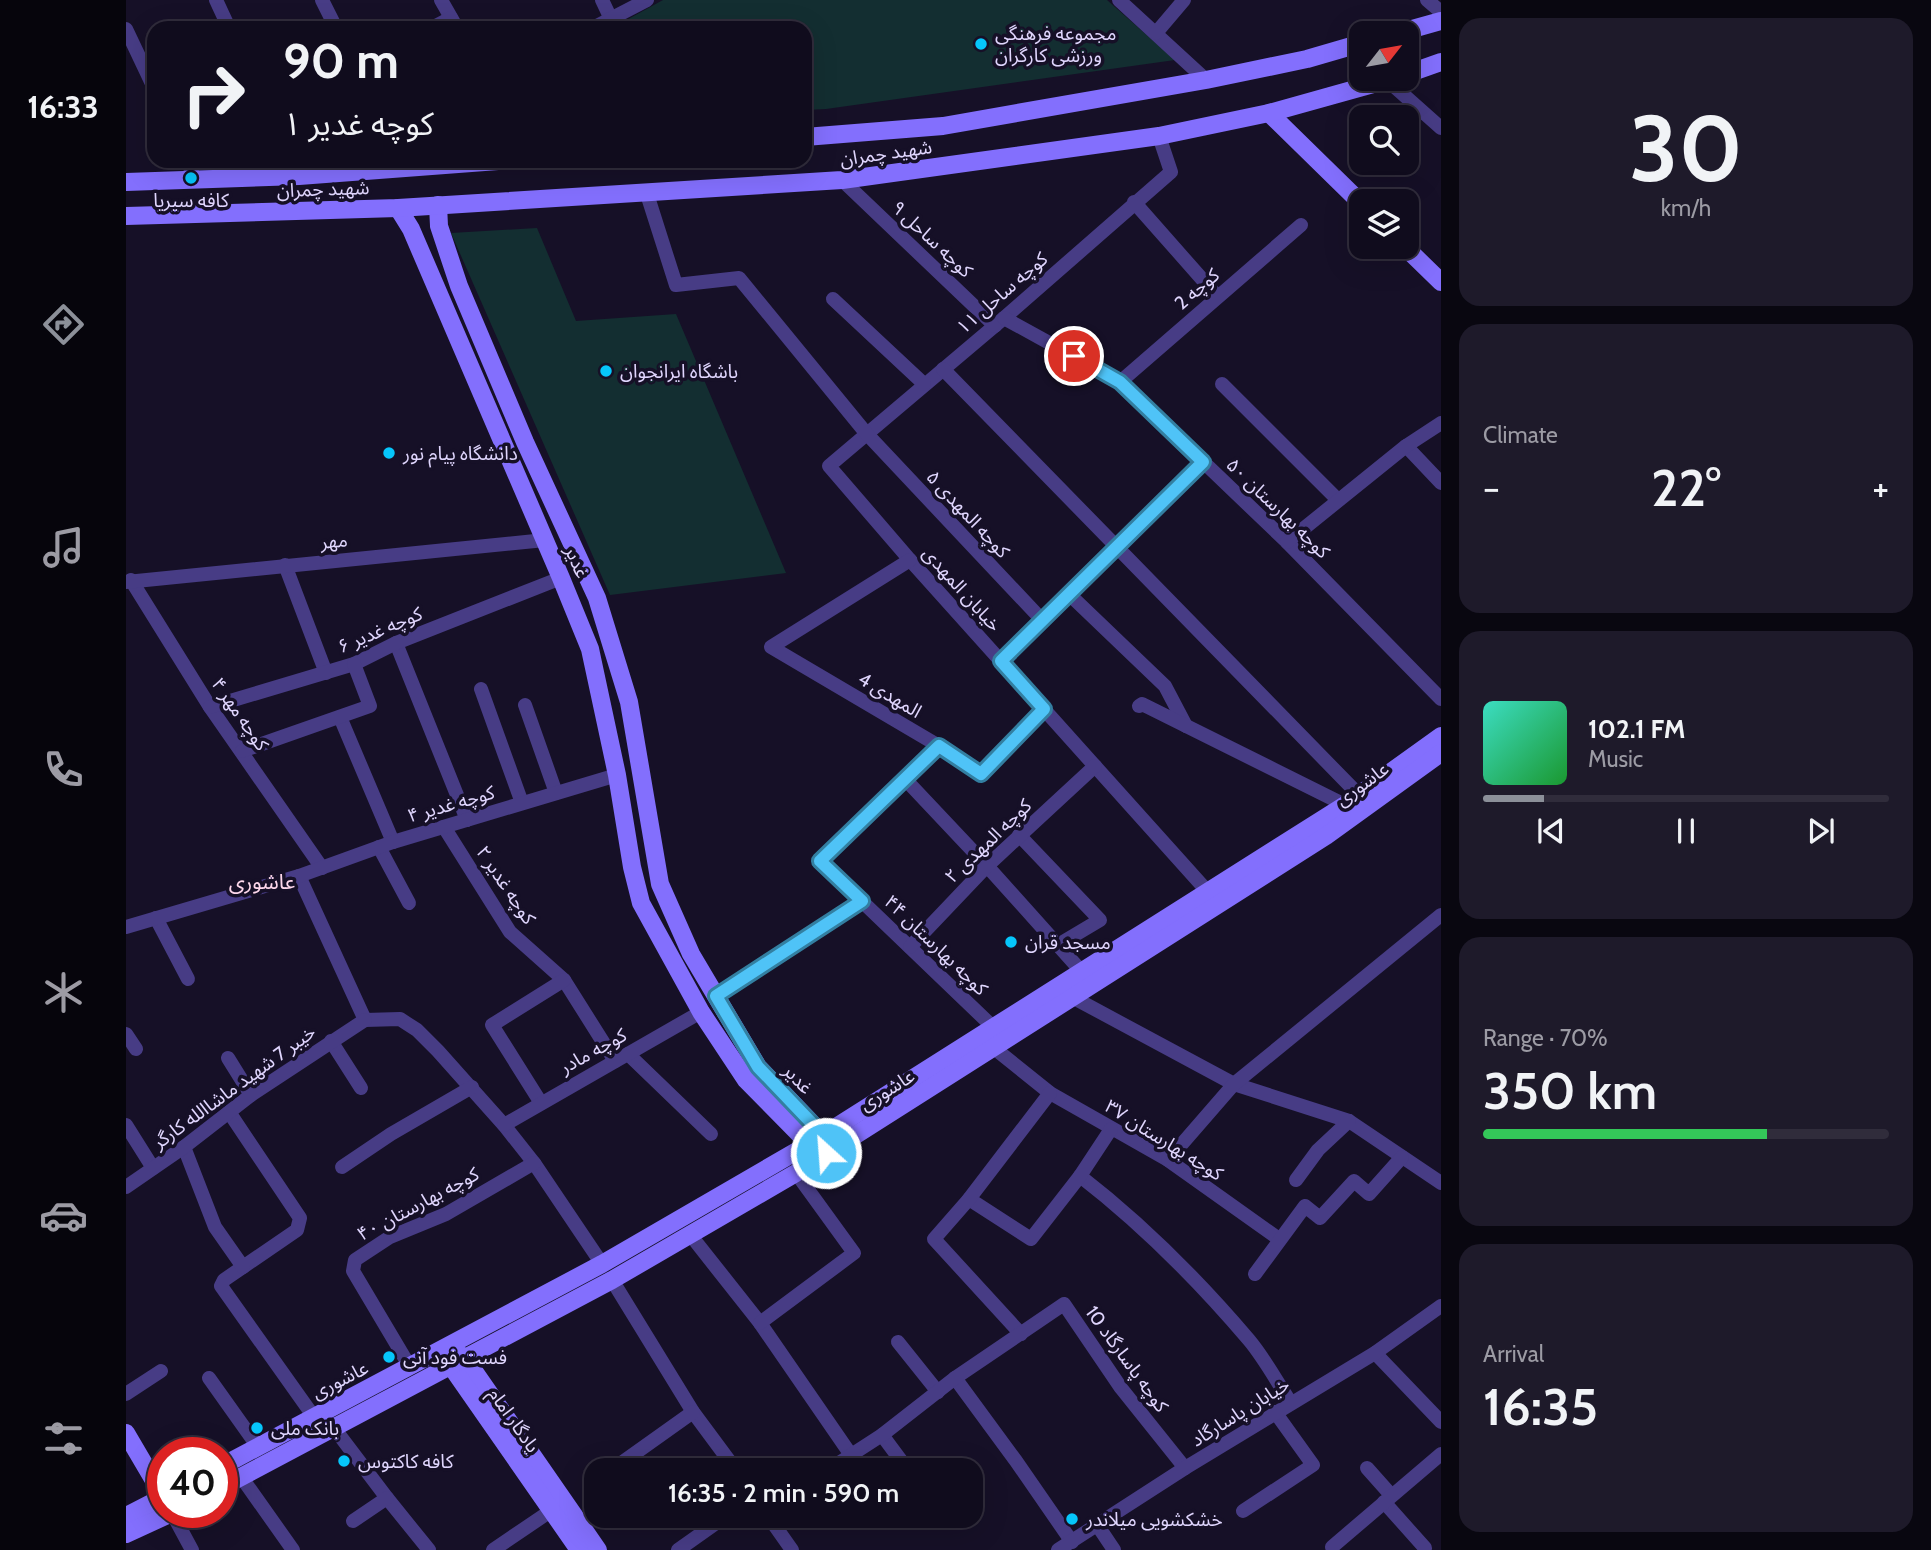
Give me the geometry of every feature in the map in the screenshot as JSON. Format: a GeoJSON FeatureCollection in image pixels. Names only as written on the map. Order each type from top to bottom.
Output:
{"type":"FeatureCollection","features":[{"type":"Feature","properties":{"kind":"street"},"geometry":{"type":"LineString","coordinates":[[215,0],[226,21]]}},
{"type":"Feature","properties":{"kind":"street"},"geometry":{"type":"LineString","coordinates":[[322,0],[332,21]]}},
{"type":"Feature","properties":{"kind":"street"},"geometry":{"type":"LineString","coordinates":[[441,0],[453,21]]}},
{"type":"Feature","properties":{"kind":"street"},"geometry":{"type":"LineString","coordinates":[[602,0],[611,19]]}},
{"type":"Feature","properties":{"kind":"street"},"geometry":{"type":"LineString","coordinates":[[607,21],[647,0]]}},
{"type":"Feature","properties":{"kind":"street"},"geometry":{"type":"LineString","coordinates":[[1119,0],[1206,80]]}},
{"type":"Feature","properties":{"kind":"street"},"geometry":{"type":"LineString","coordinates":[[1156,33],[1184,0]]}},
{"type":"Feature","properties":{"kind":"street"},"geometry":{"type":"LineString","coordinates":[[1427,0],[1441,12]]}},
{"type":"Feature","properties":{"kind":"street"},"geometry":{"type":"LineString","coordinates":[[1419,27],[1441,21]]}},
{"type":"Feature","properties":{"kind":"street"},"geometry":{"type":"LineString","coordinates":[[126,29],[147,72]]}},
{"type":"Feature","properties":{"kind":"street","name":"شهید چمران"},"geometry":{"type":"LineString","coordinates":[[812,136],[943,126],[1206,80],[1307,59],[1349,47]]}},
{"type":"Feature","properties":{"kind":"street"},"geometry":{"type":"LineString","coordinates":[[1419,70],[1441,62]]}},
{"type":"Feature","properties":{"kind":"street","name":"شهید چمران"},"geometry":{"type":"LineString","coordinates":[[126,216],[398,208],[842,180],[1159,136],[1269,113],[1349,90]]}},
{"type":"Feature","properties":{"kind":"street"},"geometry":{"type":"LineString","coordinates":[[1402,91],[1441,128]]}},
{"type":"Feature","properties":{"kind":"street"},"geometry":{"type":"LineString","coordinates":[[1269,113],[1349,191]]}},
{"type":"Feature","properties":{"kind":"street","name":"کوچه ساحل ۱۱"},"geometry":{"type":"LineString","coordinates":[[829,466],[1000,322],[1171,172],[1159,136]]}},
{"type":"Feature","properties":{"kind":"street"},"geometry":{"type":"LineString","coordinates":[[190,168],[196,181]]}},
{"type":"Feature","properties":{"kind":"street","name":"شهید چمران"},"geometry":{"type":"LineString","coordinates":[[126,182],[196,181],[322,168]]}},
{"type":"Feature","properties":{"kind":"street","name":"کوچه ساحل ۹"},"geometry":{"type":"LineString","coordinates":[[842,180],[1000,322]]}},
{"type":"Feature","properties":{"kind":"street","name":"کوچه المهدی ۵"},"geometry":{"type":"LineString","coordinates":[[647,194],[676,285],[739,278],[866,433],[1043,621]]}},
{"type":"Feature","properties":{"kind":"street"},"geometry":{"type":"LineString","coordinates":[[1134,202],[1217,296]]}},
{"type":"Feature","properties":{"kind":"street","name":"غدیر"},"geometry":{"type":"LineString","coordinates":[[438,205],[439,226],[459,286],[525,442],[597,598],[629,702],[660,884],[691,954],[716,996],[752,1073]]}},
{"type":"Feature","properties":{"kind":"street","name":"غدیر"},"geometry":{"type":"LineString","coordinates":[[398,208],[411,229],[590,649],[641,903],[701,1012],[752,1073],[819,1144]]}},
{"type":"Feature","properties":{"kind":"street","name":"کوچه 2"},"geometry":{"type":"LineString","coordinates":[[1120,382],[1301,225]]}},
{"type":"Feature","properties":{"kind":"street"},"geometry":{"type":"LineString","coordinates":[[423,257],[434,248],[447,249]]}},
{"type":"Feature","properties":{"kind":"street"},"geometry":{"type":"LineString","coordinates":[[1417,259],[1441,282]]}},
{"type":"Feature","properties":{"kind":"street"},"geometry":{"type":"LineString","coordinates":[[833,299],[924,384]]}},
{"type":"Feature","properties":{"kind":"street","name":"کوچه بهارستان ۵۰"},"geometry":{"type":"LineString","coordinates":[[1000,322],[1120,382],[1287,542],[1441,699]]}},
{"type":"Feature","properties":{"kind":"street"},"geometry":{"type":"LineString","coordinates":[[943,369],[1117,546],[1352,800]]}},
{"type":"Feature","properties":{"kind":"street"},"geometry":{"type":"LineString","coordinates":[[1222,384],[1338,500]]}},
{"type":"Feature","properties":{"kind":"street"},"geometry":{"type":"LineString","coordinates":[[1287,542],[1406,446],[1441,424]]}},
{"type":"Feature","properties":{"kind":"street"},"geometry":{"type":"LineString","coordinates":[[1406,446],[1441,483]]}},
{"type":"Feature","properties":{"kind":"street"},"geometry":{"type":"LineString","coordinates":[[1001,661],[1203,462]]}},
{"type":"Feature","properties":{"kind":"street","name":"خیابان المهدی"},"geometry":{"type":"LineString","coordinates":[[829,466],[1208,892]]}},
{"type":"Feature","properties":{"kind":"street","name":"مهر"},"geometry":{"type":"LineString","coordinates":[[129,581],[545,540]]}},
{"type":"Feature","properties":{"kind":"street","name":"المهدی 4"},"geometry":{"type":"LineString","coordinates":[[910,560],[772,647],[939,746],[981,774],[1044,709]]}},
{"type":"Feature","properties":{"kind":"street"},"geometry":{"type":"LineString","coordinates":[[285,565],[326,673]]}},
{"type":"Feature","properties":{"kind":"street","name":"کوچه غدیر ۶"},"geometry":{"type":"LineString","coordinates":[[210,706],[354,664],[396,643],[561,578]]}},
{"type":"Feature","properties":{"kind":"street","name":"کوچه مهر ۴"},"geometry":{"type":"LineString","coordinates":[[129,581],[210,706],[322,868]]}},
{"type":"Feature","properties":{"kind":"street"},"geometry":{"type":"LineString","coordinates":[[1070,594],[1165,686],[1186,726]]}},
{"type":"Feature","properties":{"kind":"street"},"geometry":{"type":"LineString","coordinates":[[396,643],[467,820]]}},
{"type":"Feature","properties":{"kind":"street"},"geometry":{"type":"LineString","coordinates":[[243,751],[370,706],[354,664]]}},
{"type":"Feature","properties":{"kind":"street"},"geometry":{"type":"LineString","coordinates":[[481,689],[522,803]]}},
{"type":"Feature","properties":{"kind":"street"},"geometry":{"type":"LineString","coordinates":[[1139,705],[1142,704],[1352,800]]}},
{"type":"Feature","properties":{"kind":"street"},"geometry":{"type":"LineString","coordinates":[[525,705],[556,793]]}},
{"type":"Feature","properties":{"kind":"street"},"geometry":{"type":"LineString","coordinates":[[340,718],[409,903]]}},
{"type":"Feature","properties":{"kind":"street","name":"عاشوری"},"geometry":{"type":"LineString","coordinates":[[238,1480],[612,1280],[796,1173],[819,1144],[994,1028],[1352,800],[1441,736]]}},
{"type":"Feature","properties":{"kind":"street"},"geometry":{"type":"LineString","coordinates":[[939,746],[905,779],[988,866],[1082,972]]}},
{"type":"Feature","properties":{"kind":"street","name":"عاشوری"},"geometry":{"type":"LineString","coordinates":[[238,1458],[602,1264],[994,1048],[1326,836],[1441,753]]}},
{"type":"Feature","properties":{"kind":"street","name":"کوچه المهدی ۲"},"geometry":{"type":"LineString","coordinates":[[910,947],[1019,835],[1095,766]]}},
{"type":"Feature","properties":{"kind":"street","name":"کوچه غدیر ۴"},"geometry":{"type":"LineString","coordinates":[[126,928],[299,876],[386,844],[617,775]]}},
{"type":"Feature","properties":{"kind":"street","name":"کوچه بهارستان ۴۴"},"geometry":{"type":"LineString","coordinates":[[905,779],[820,861],[994,1028]]}},
{"type":"Feature","properties":{"kind":"street","name":"کوچه غدیر ۲"},"geometry":{"type":"LineString","coordinates":[[444,827],[510,932],[564,980],[621,1058],[711,1134]]}},
{"type":"Feature","properties":{"kind":"street"},"geometry":{"type":"LineString","coordinates":[[1019,835],[1100,920],[1058,945]]}},
{"type":"Feature","properties":{"kind":"street"},"geometry":{"type":"LineString","coordinates":[[299,876],[365,1020],[402,1020],[417,1030],[504,1125],[534,1163],[602,1264]]}},
{"type":"Feature","properties":{"kind":"street"},"geometry":{"type":"LineString","coordinates":[[716,996],[862,901]]}},
{"type":"Feature","properties":{"kind":"street"},"geometry":{"type":"LineString","coordinates":[[1168,1160],[1234,1084],[1441,915]]}},
{"type":"Feature","properties":{"kind":"street"},"geometry":{"type":"LineString","coordinates":[[156,918],[188,979]]}},
{"type":"Feature","properties":{"kind":"street"},"geometry":{"type":"LineString","coordinates":[[541,1103],[492,1025],[564,980]]}},
{"type":"Feature","properties":{"kind":"street"},"geometry":{"type":"LineString","coordinates":[[1074,998],[1234,1084],[1349,1121],[1441,1183]]}},
{"type":"Feature","properties":{"kind":"street","name":"کوچه مادر"},"geometry":{"type":"LineString","coordinates":[[504,1125],[701,1012]]}},
{"type":"Feature","properties":{"kind":"street","name":"خیبر 7 شهید ماشاالله کارگر"},"geometry":{"type":"LineString","coordinates":[[126,1186],[184,1147],[251,1095],[365,1020]]}},
{"type":"Feature","properties":{"kind":"street"},"geometry":{"type":"LineString","coordinates":[[126,1034],[136,1049]]}},
{"type":"Feature","properties":{"kind":"street"},"geometry":{"type":"LineString","coordinates":[[331,1041],[361,1088]]}},
{"type":"Feature","properties":{"kind":"street","name":"کوچه بهارستان ۳۷"},"geometry":{"type":"LineString","coordinates":[[994,1048],[1050,1093],[1168,1160],[1279,1239]]}},
{"type":"Feature","properties":{"kind":"street"},"geometry":{"type":"LineString","coordinates":[[228,1058],[251,1095]]}},
{"type":"Feature","properties":{"kind":"street"},"geometry":{"type":"LineString","coordinates":[[342,1167],[391,1134],[472,1087]]}},
{"type":"Feature","properties":{"kind":"street"},"geometry":{"type":"LineString","coordinates":[[846,1458],[883,1435],[954,1378],[1021,1334],[934,1239],[969,1199],[1050,1093]]}},
{"type":"Feature","properties":{"kind":"street"},"geometry":{"type":"LineString","coordinates":[[229,1112],[300,1218],[297,1230],[223,1280],[222,1286],[314,1417]]}},
{"type":"Feature","properties":{"kind":"street"},"geometry":{"type":"LineString","coordinates":[[1296,1180],[1318,1150],[1349,1121]]}},
{"type":"Feature","properties":{"kind":"street"},"geometry":{"type":"LineString","coordinates":[[126,1125],[153,1168]]}},
{"type":"Feature","properties":{"kind":"street"},"geometry":{"type":"LineString","coordinates":[[969,1199],[1031,1239],[1080,1176],[1111,1129]]}},
{"type":"Feature","properties":{"kind":"street"},"geometry":{"type":"LineString","coordinates":[[184,1147],[215,1227],[243,1267]]}},
{"type":"Feature","properties":{"kind":"street"},"geometry":{"type":"LineString","coordinates":[[1255,1274],[1305,1206],[1320,1218],[1354,1181],[1369,1194],[1402,1157]]}},
{"type":"Feature","properties":{"kind":"street","name":"کوچه بهارستان ۴۰"},"geometry":{"type":"LineString","coordinates":[[410,1367],[353,1271],[355,1260],[390,1237],[446,1213],[534,1163]]}},
{"type":"Feature","properties":{"kind":"street"},"geometry":{"type":"LineString","coordinates":[[760,1323],[854,1253],[796,1173]]}},
{"type":"Feature","properties":{"kind":"street"},"geometry":{"type":"LineString","coordinates":[[1080,1176],[1125,1211],[1251,1342],[1291,1402]]}},
{"type":"Feature","properties":{"kind":"street"},"geometry":{"type":"LineString","coordinates":[[696,1242],[760,1323],[851,1455]]}},
{"type":"Feature","properties":{"kind":"street"},"geometry":{"type":"LineString","coordinates":[[612,1280],[694,1412],[727,1458]]}},
{"type":"Feature","properties":{"kind":"street","name":"کوچه پاسارگاد 10"},"geometry":{"type":"LineString","coordinates":[[1021,1334],[1064,1304],[1121,1388],[1185,1468]]}},
{"type":"Feature","properties":{"kind":"street","name":"خیابان پاسارگاد"},"geometry":{"type":"LineString","coordinates":[[1058,1550],[1291,1402],[1375,1353],[1441,1306]]}},
{"type":"Feature","properties":{"kind":"street"},"geometry":{"type":"LineString","coordinates":[[898,1342],[938,1392]]}},
{"type":"Feature","properties":{"kind":"street","name":"یادگار امام"},"geometry":{"type":"LineString","coordinates":[[449,1346],[476,1387],[598,1550]]}},
{"type":"Feature","properties":{"kind":"street"},"geometry":{"type":"LineString","coordinates":[[1375,1353],[1441,1422]]}},
{"type":"Feature","properties":{"kind":"street"},"geometry":{"type":"LineString","coordinates":[[126,1394],[161,1371]]}},
{"type":"Feature","properties":{"kind":"street"},"geometry":{"type":"LineString","coordinates":[[209,1378],[258,1447]]}},
{"type":"Feature","properties":{"kind":"street"},"geometry":{"type":"LineString","coordinates":[[954,1378],[1072,1542]]}},
{"type":"Feature","properties":{"kind":"street","name":"یادگار امام"},"geometry":{"type":"LineString","coordinates":[[476,1387],[579,1550]]}},
{"type":"Feature","properties":{"kind":"street"},"geometry":{"type":"LineString","coordinates":[[629,1458],[694,1412]]}},
{"type":"Feature","properties":{"kind":"street"},"geometry":{"type":"LineString","coordinates":[[1243,1511],[1313,1465],[1275,1412]]}},
{"type":"Feature","properties":{"kind":"street"},"geometry":{"type":"LineString","coordinates":[[334,1428],[429,1550]]}},
{"type":"Feature","properties":{"kind":"street"},"geometry":{"type":"LineString","coordinates":[[126,1433],[147,1469]]}},
{"type":"Feature","properties":{"kind":"street"},"geometry":{"type":"LineString","coordinates":[[883,1435],[899,1458]]}},
{"type":"Feature","properties":{"kind":"street"},"geometry":{"type":"LineString","coordinates":[[1332,1547],[1441,1454]]}},
{"type":"Feature","properties":{"kind":"street"},"geometry":{"type":"LineString","coordinates":[[1367,1468],[1425,1548]]}},
{"type":"Feature","properties":{"kind":"street"},"geometry":{"type":"LineString","coordinates":[[242,1478],[293,1550]]}},
{"type":"Feature","properties":{"kind":"street"},"geometry":{"type":"LineString","coordinates":[[353,1521],[387,1498]]}},
{"type":"Feature","properties":{"kind":"street"},"geometry":{"type":"LineString","coordinates":[[126,1516],[147,1502]]}},
{"type":"Feature","properties":{"kind":"street"},"geometry":{"type":"LineString","coordinates":[[493,1550],[552,1510]]}},
{"type":"Feature","properties":{"kind":"street"},"geometry":{"type":"LineString","coordinates":[[126,1534],[147,1524]]}},
{"type":"Feature","properties":{"kind":"street"},"geometry":{"type":"LineString","coordinates":[[1098,1526],[1114,1550]]}},
{"type":"Feature","properties":{"kind":"street"},"geometry":{"type":"LineString","coordinates":[[180,1528],[192,1550]]}},
{"type":"Feature","properties":{"kind":"street"},"geometry":{"type":"LineString","coordinates":[[678,1550],[709,1528]]}},
{"type":"Feature","properties":{"kind":"street"},"geometry":{"type":"LineString","coordinates":[[776,1528],[792,1550]]}},
{"type":"Feature","properties":{"kind":"green space","name":"مجموعه فرهنگی ورزشی کارگران"},"geometry":{"type":"Polygon","coordinates":[[[663,0],[1107,0],[1175,60],[812,110],[812,21],[625,21],[663,0]]]}},
{"type":"Feature","properties":{"kind":"green space","name":"باشگاه ایرانجوان"},"geometry":{"type":"Polygon","coordinates":[[[537,228],[576,321],[676,314],[786,573],[610,595],[451,233],[537,228]]]}},
{"type":"Feature","properties":{"kind":"place","name":"مجموعه فرهنگی ورزشی کارگران"},"geometry":{"type":"Point","coordinates":[981,44]}},
{"type":"Feature","properties":{"kind":"place","name":"کافه سیریا"},"geometry":{"type":"Point","coordinates":[191,178]}},
{"type":"Feature","properties":{"kind":"place","name":"باشگاه ایرانجوان"},"geometry":{"type":"Point","coordinates":[606,371]}},
{"type":"Feature","properties":{"kind":"place","name":"دانشگاه پیام نور"},"geometry":{"type":"Point","coordinates":[389,453]}},
{"type":"Feature","properties":{"kind":"place","name":"مسجد قران"},"geometry":{"type":"Point","coordinates":[1011,942]}},
{"type":"Feature","properties":{"kind":"place","name":"فست فود آنی"},"geometry":{"type":"Point","coordinates":[389,1357]}},
{"type":"Feature","properties":{"kind":"place","name":"بانک ملی"},"geometry":{"type":"Point","coordinates":[257,1428]}},
{"type":"Feature","properties":{"kind":"place","name":"کافه کاکتوس"},"geometry":{"type":"Point","coordinates":[344,1461]}},
{"type":"Feature","properties":{"kind":"place","name":"خشکشویی میلاندر"},"geometry":{"type":"Point","coordinates":[1072,1519]}},
{"type":"Feature","properties":{"kind":"district","name":"عاشوری"},"geometry":{"type":"Point","coordinates":[262,881]}},
{"type":"Feature","properties":{"kind":"route"},"geometry":{"type":"LineString","coordinates":[[826,1153],[823,1135],[758,1067],[716,996],[862,901],[820,861],[939,746],[981,774],[1044,709],[1001,661],[1203,462],[1120,382],[1074,356]]}}]}
